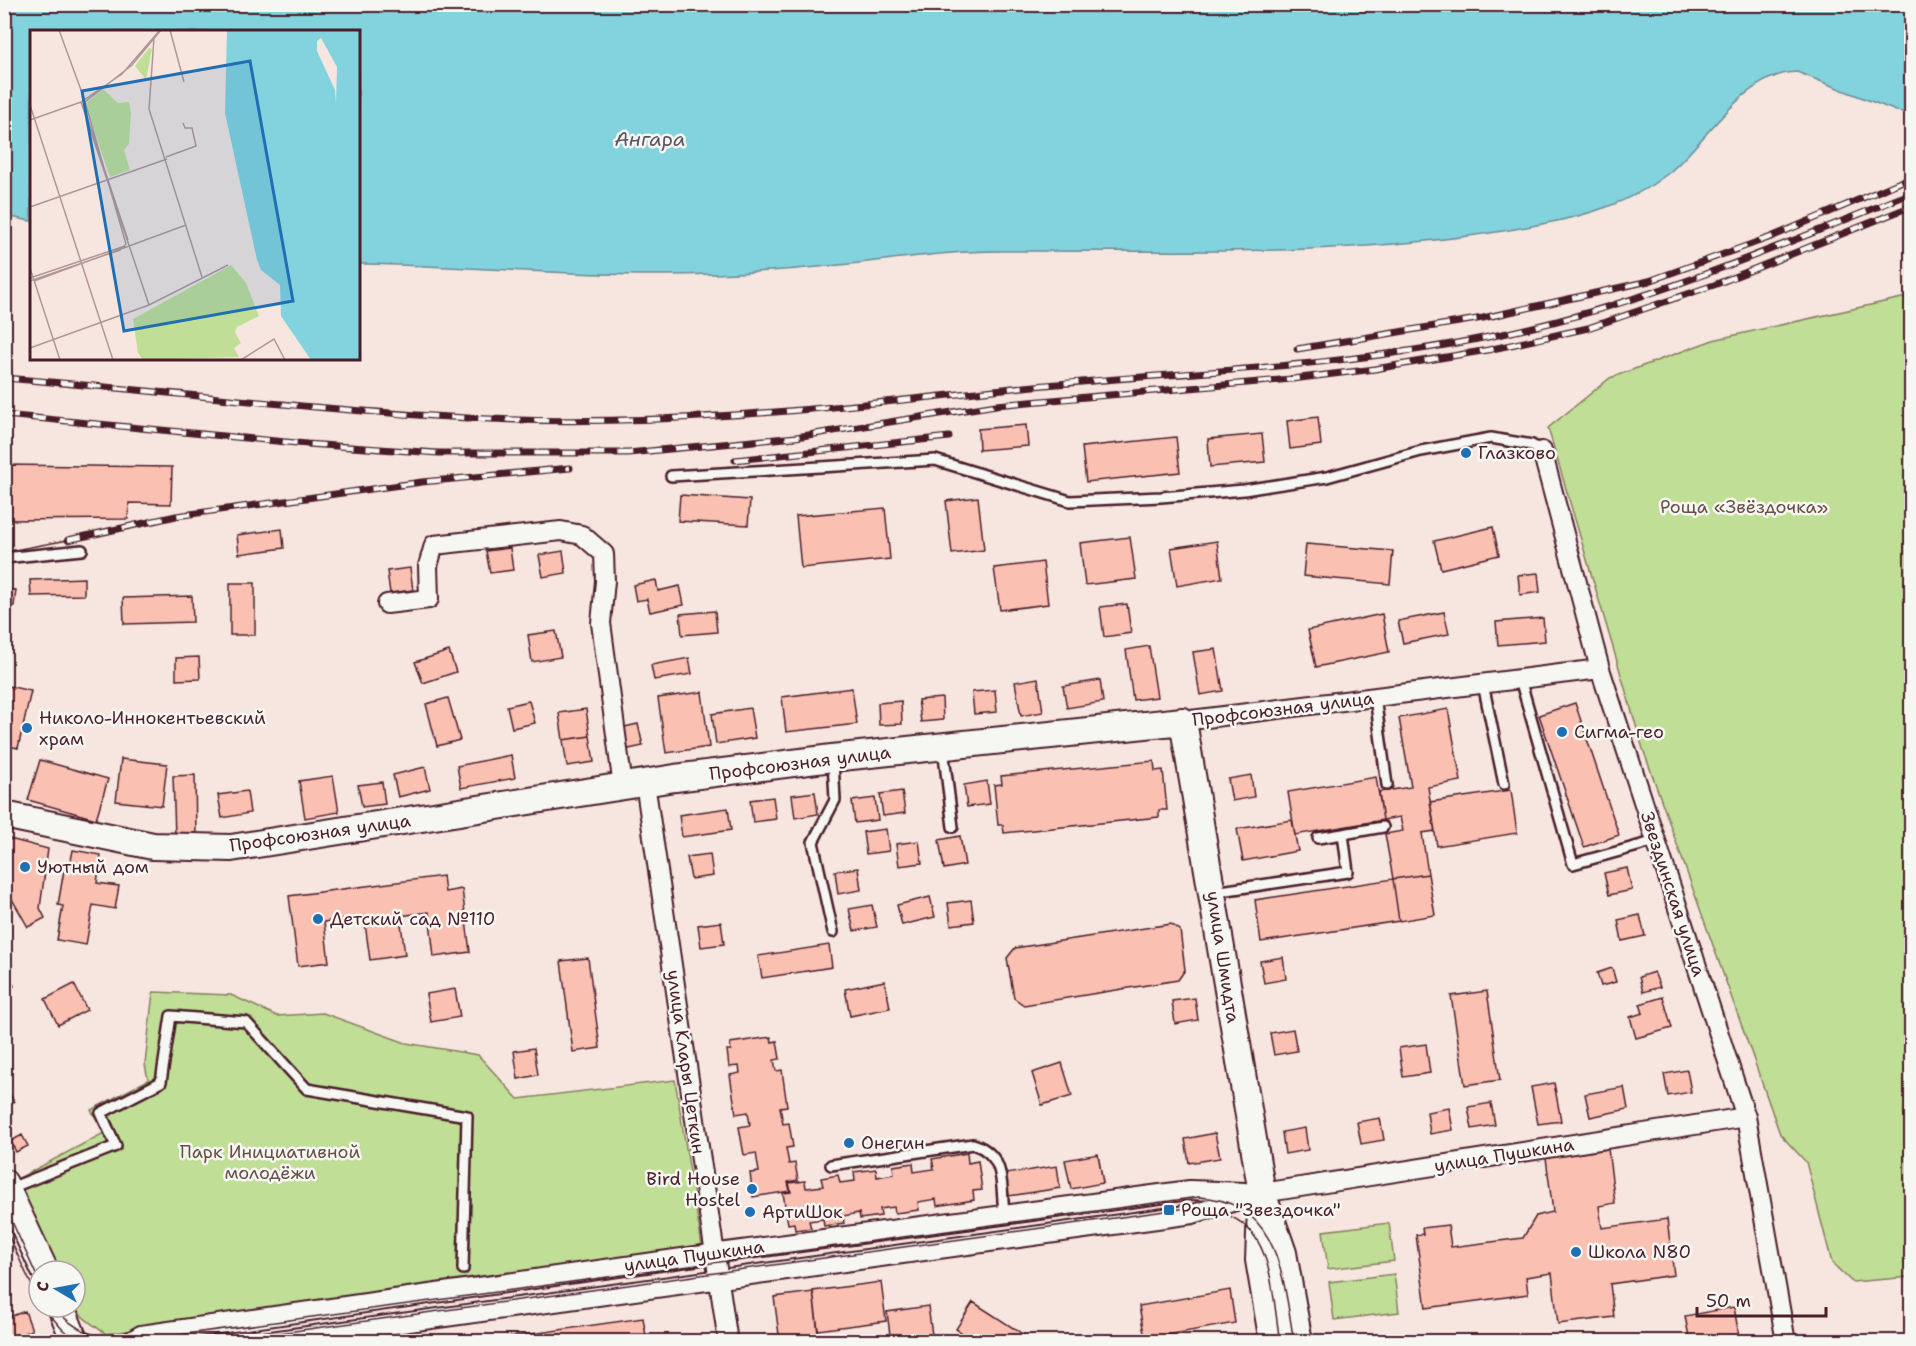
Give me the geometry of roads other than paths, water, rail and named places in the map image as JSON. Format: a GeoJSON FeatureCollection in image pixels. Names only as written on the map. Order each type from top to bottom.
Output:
{"type":"FeatureCollection","features":[{"type":"Feature","properties":{"kind":"street","name":"Звездинская улица"},"geometry":{"type":"LineString","coordinates":[[1542,451],[1600,669],[1746,1117],[1786,1341]]}},
{"type":"Feature","properties":{"kind":"street","name":"улица Клары Цеткин"},"geometry":{"type":"LineString","coordinates":[[387,604],[429,599],[428,566],[434,545],[561,531],[582,535],[604,554],[605,581],[601,623],[634,785],[728,1341]]}},
{"type":"Feature","properties":{"kind":"street","name":"Профсоюзная улица"},"geometry":{"type":"LineString","coordinates":[[4,814],[153,846],[231,848],[634,785],[832,758],[1183,721],[1600,669]]}},
{"type":"Feature","properties":{"kind":"street","name":"улица Шмидта"},"geometry":{"type":"LineString","coordinates":[[1183,721],[1262,1193],[1283,1253],[1299,1341]]}},
{"type":"Feature","properties":{"kind":"street","name":"улица Пушкина"},"geometry":{"type":"LineString","coordinates":[[268,1341],[1192,1214],[1262,1193],[1746,1117]]}},
{"type":"Feature","properties":{"kind":"street"},"geometry":{"type":"LineString","coordinates":[[6,1186],[39,1259]]}},
{"type":"Feature","properties":{"kind":"street","name":"улица Пушкина"},"geometry":{"type":"LineString","coordinates":[[129,1341],[141,1335],[714,1253],[1190,1190],[1262,1193]]}},
{"type":"Feature","properties":{"kind":"street","name":"улица Шмидта"},"geometry":{"type":"LineString","coordinates":[[1262,1193],[1259,1260],[1273,1341]]}},
{"type":"Feature","properties":{"kind":"street"},"geometry":{"type":"LineString","coordinates":[[66,1319],[75,1341]]}},
{"type":"Feature","properties":{"kind":"lane"},"geometry":{"type":"LineString","coordinates":[[671,476],[935,460],[1070,501],[1244,490],[1327,477],[1421,452],[1491,438],[1532,445],[1542,451]]}},
{"type":"Feature","properties":{"kind":"lane"},"geometry":{"type":"LineString","coordinates":[[4,558],[82,550]]}},
{"type":"Feature","properties":{"kind":"lane"},"geometry":{"type":"LineString","coordinates":[[1520,679],[1573,864],[1656,841]]}},
{"type":"Feature","properties":{"kind":"lane"},"geometry":{"type":"LineString","coordinates":[[1483,684],[1504,784]]}},
{"type":"Feature","properties":{"kind":"lane"},"geometry":{"type":"LineString","coordinates":[[1375,697],[1387,785]]}},
{"type":"Feature","properties":{"kind":"lane"},"geometry":{"type":"LineString","coordinates":[[943,746],[953,827]]}},
{"type":"Feature","properties":{"kind":"lane"},"geometry":{"type":"LineString","coordinates":[[832,758],[835,800],[813,842],[833,932]]}},
{"type":"Feature","properties":{"kind":"lane"},"geometry":{"type":"LineString","coordinates":[[1318,838],[1383,827]]}},
{"type":"Feature","properties":{"kind":"lane"},"geometry":{"type":"LineString","coordinates":[[1212,893],[1348,872],[1343,834]]}},
{"type":"Feature","properties":{"kind":"lane"},"geometry":{"type":"LineString","coordinates":[[6,1186],[116,1146],[101,1113],[161,1082],[171,1016],[246,1022],[307,1089],[467,1116],[463,1269]]}},
{"type":"Feature","properties":{"kind":"lane"},"geometry":{"type":"LineString","coordinates":[[831,1165],[973,1144],[985,1148],[997,1159],[1004,1215]]}},
{"type":"Feature","properties":{"kind":"water","name":"Ангара"},"geometry":{"type":"Polygon","coordinates":[[[4,5],[1911,5],[1911,113],[1896,111],[1797,72],[1777,75],[1759,84],[1742,97],[1681,162],[1652,185],[1607,207],[1542,224],[1408,243],[1340,248],[1203,251],[978,251],[786,270],[657,275],[360,264],[360,30],[30,30],[30,221],[5,216],[4,5]]]}},
{"type":"Feature","properties":{"kind":"tram line"},"geometry":{"type":"LineString","coordinates":[[4,552],[68,540]]}},
{"type":"Feature","properties":{"kind":"tram line"},"geometry":{"type":"LineString","coordinates":[[66,1319],[94,1335],[117,1340],[142,1340],[1199,1197],[1226,1202],[1246,1212],[1262,1228],[1273,1247],[1280,1269],[1294,1342]]}},
{"type":"Feature","properties":{"kind":"tram line"},"geometry":{"type":"LineString","coordinates":[[4,1204],[29,1259]]}},
{"type":"Feature","properties":{"kind":"tram line"},"geometry":{"type":"LineString","coordinates":[[214,1342],[1187,1208],[1216,1211],[1237,1219],[1252,1232],[1269,1270],[1280,1342]]}},
{"type":"Feature","properties":{"kind":"tram line"},"geometry":{"type":"LineString","coordinates":[[4,1226],[27,1275]]}},
{"type":"Feature","properties":{"kind":"tram line"},"geometry":{"type":"LineString","coordinates":[[53,1319],[63,1330],[81,1342]]}},
{"type":"Feature","properties":{"kind":"railway"},"geometry":{"type":"LineString","coordinates":[[1297,349],[1483,318],[1649,281],[1771,237],[1912,177]]}},
{"type":"Feature","properties":{"kind":"railway"},"geometry":{"type":"LineString","coordinates":[[4,378],[429,416],[552,421],[738,415],[1048,385],[1300,364],[1426,348],[1488,337],[1597,310],[1703,275],[1912,193]]}},
{"type":"Feature","properties":{"kind":"railway"},"geometry":{"type":"LineString","coordinates":[[4,415],[307,444],[438,453],[628,453],[796,437],[996,405],[1292,379],[1375,369],[1488,350],[1588,328],[1714,285],[1912,206]]}},
{"type":"Feature","properties":{"kind":"railway"},"geometry":{"type":"LineString","coordinates":[[735,460],[949,437]]}},
{"type":"Feature","properties":{"kind":"railway"},"geometry":{"type":"LineString","coordinates":[[68,540],[176,516],[422,482],[570,468]]}},
{"type":"Feature","properties":{"kind":"place","name":"Глазково"},"geometry":{"type":"Point","coordinates":[1466,453]}},
{"type":"Feature","properties":{"kind":"place","name":"Николо-Иннокентьевский храм"},"geometry":{"type":"Point","coordinates":[27,728]}},
{"type":"Feature","properties":{"kind":"place","name":"Сигма-гео"},"geometry":{"type":"Point","coordinates":[1562,732]}},
{"type":"Feature","properties":{"kind":"place","name":"Уютный дом"},"geometry":{"type":"Point","coordinates":[25,867]}},
{"type":"Feature","properties":{"kind":"place","name":"Детский сад №110"},"geometry":{"type":"Point","coordinates":[318,919]}},
{"type":"Feature","properties":{"kind":"place","name":"Онегин"},"geometry":{"type":"Point","coordinates":[849,1143]}},
{"type":"Feature","properties":{"kind":"place","name":"Bird House Hostel"},"geometry":{"type":"Point","coordinates":[752,1189]}},
{"type":"Feature","properties":{"kind":"place","name":"Роща \"Звездочка\""},"geometry":{"type":"Point","coordinates":[1169,1210]}},
{"type":"Feature","properties":{"kind":"place","name":"АртиШок"},"geometry":{"type":"Point","coordinates":[750,1212]}},
{"type":"Feature","properties":{"kind":"place","name":"Школа N80"},"geometry":{"type":"Point","coordinates":[1576,1252]}},
{"type":"Feature","properties":{"kind":"park label","name":"Роща «Звёздочка»"},"geometry":{"type":"Point","coordinates":[1744,507]}},
{"type":"Feature","properties":{"kind":"park label","name":"Парк Инициативной молодёжи"},"geometry":{"type":"Point","coordinates":[270,1162]}}]}
